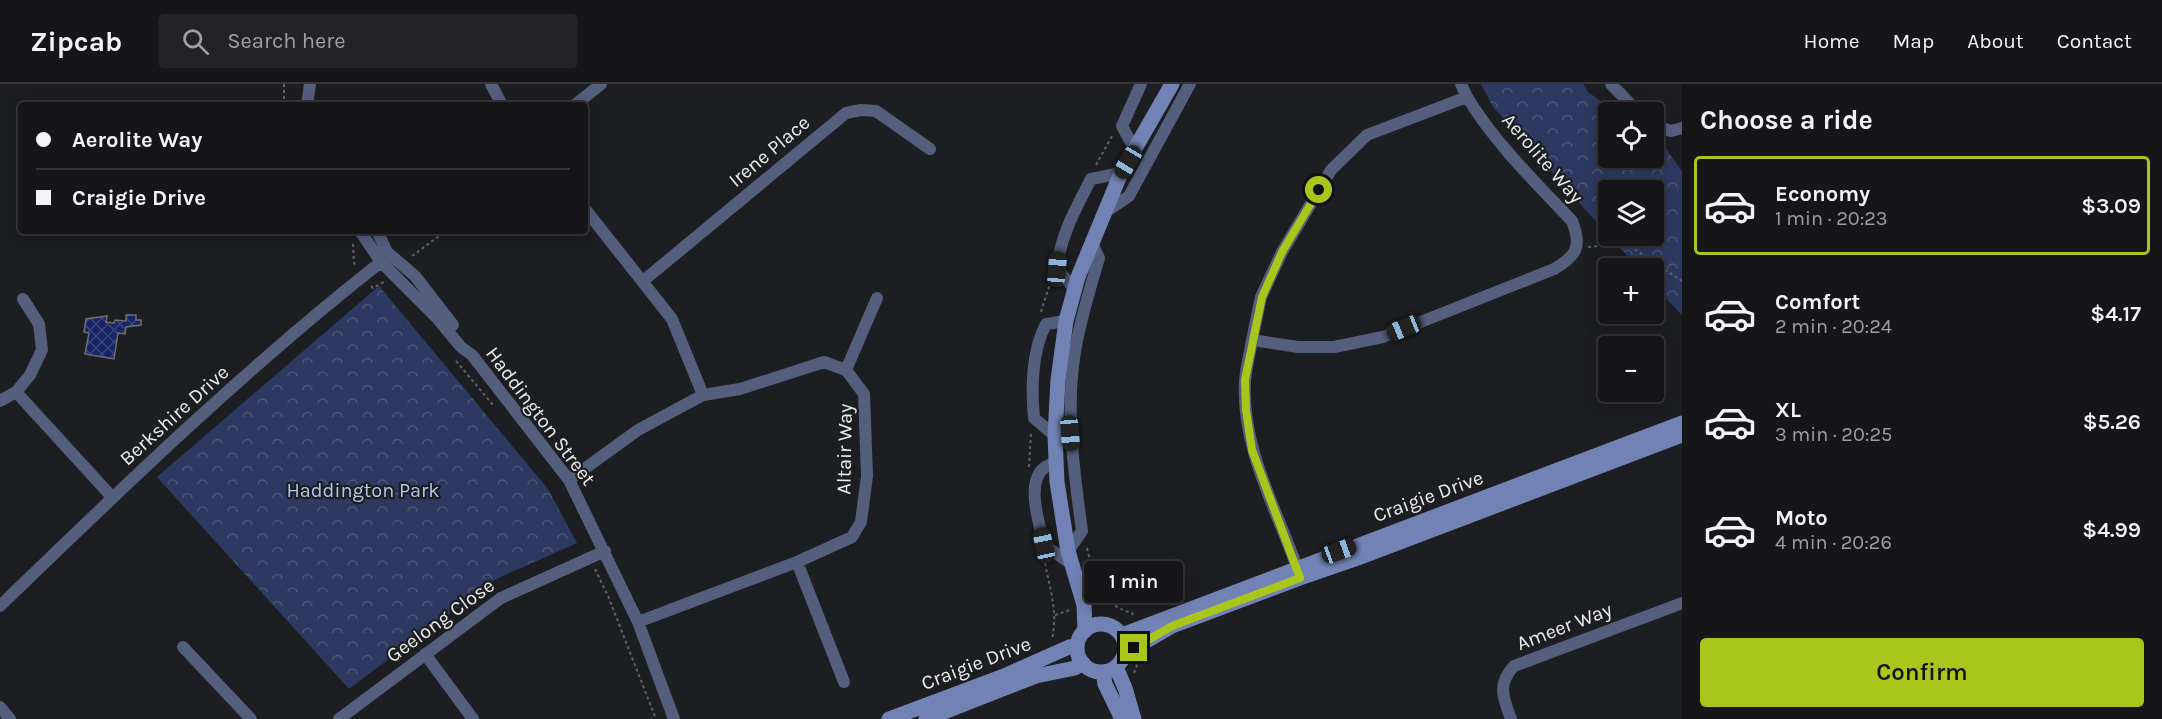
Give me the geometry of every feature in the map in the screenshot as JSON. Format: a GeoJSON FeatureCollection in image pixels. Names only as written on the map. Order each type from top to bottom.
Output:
{"type":"FeatureCollection","features":[{"type":"Feature","properties":{"kind":"main road"},"geometry":{"type":"LineString","coordinates":[[1085,630],[1084,605],[1071,558],[1057,482],[1055,436],[1058,380],[1066,321],[1074,288],[1091,242],[1121,173],[1172,84]]}},
{"type":"Feature","properties":{"kind":"main road","name":"Craigie Drive"},"geometry":{"type":"LineString","coordinates":[[1119,636],[1141,635],[1682,423]]}},
{"type":"Feature","properties":{"kind":"main road","name":"Craigie Drive"},"geometry":{"type":"LineString","coordinates":[[1298,573],[1358,558],[1682,435]]}},
{"type":"Feature","properties":{"kind":"main road"},"geometry":{"type":"LineString","coordinates":[[1084,605],[1119,636],[1124,657],[1109,670],[1105,684],[1122,719]]}},
{"type":"Feature","properties":{"kind":"main road"},"geometry":{"type":"LineString","coordinates":[[1119,636],[1097,624],[1085,630],[1079,639],[1078,655],[1090,669],[1109,670],[1125,688],[1134,719]]}},
{"type":"Feature","properties":{"kind":"main road","name":"Craigie Drive"},"geometry":{"type":"LineString","coordinates":[[888,719],[1004,676],[1069,646],[1077,646]]}},
{"type":"Feature","properties":{"kind":"main road","name":"Craigie Drive"},"geometry":{"type":"LineString","coordinates":[[926,719],[1036,676],[1075,668],[1083,663]]}},
{"type":"Feature","properties":{"kind":"street"},"geometry":{"type":"LineString","coordinates":[[307,102],[310,84]]}},
{"type":"Feature","properties":{"kind":"street"},"geometry":{"type":"LineString","coordinates":[[491,84],[500,102]]}},
{"type":"Feature","properties":{"kind":"street"},"geometry":{"type":"LineString","coordinates":[[580,102],[601,84]]}},
{"type":"Feature","properties":{"kind":"street"},"geometry":{"type":"LineString","coordinates":[[1135,150],[1122,126],[1141,84]]}},
{"type":"Feature","properties":{"kind":"street"},"geometry":{"type":"LineString","coordinates":[[1104,213],[1129,196],[1190,84]]}},
{"type":"Feature","properties":{"kind":"street","name":"Aerolite Way"},"geometry":{"type":"LineString","coordinates":[[1461,84],[1476,111],[1572,221],[1578,237],[1576,248]]}},
{"type":"Feature","properties":{"kind":"street"},"geometry":{"type":"LineString","coordinates":[[1611,84],[1628,102]]}},
{"type":"Feature","properties":{"kind":"street"},"geometry":{"type":"LineString","coordinates":[[1298,573],[1252,450],[1246,410],[1245,380],[1262,297],[1282,252],[1331,170],[1367,135],[1467,97]]}},
{"type":"Feature","properties":{"kind":"street","name":"Irene Place"},"geometry":{"type":"LineString","coordinates":[[643,281],[846,113],[861,110],[876,111],[930,149]]}},
{"type":"Feature","properties":{"kind":"street"},"geometry":{"type":"LineString","coordinates":[[1664,129],[1671,131],[1682,128]]}},
{"type":"Feature","properties":{"kind":"street"},"geometry":{"type":"LineString","coordinates":[[1074,288],[1057,269],[1059,251],[1073,214],[1091,179],[1121,173]]}},
{"type":"Feature","properties":{"kind":"street"},"geometry":{"type":"LineString","coordinates":[[588,213],[672,319],[703,395]]}},
{"type":"Feature","properties":{"kind":"street","name":"Haddington Street"},"geometry":{"type":"LineString","coordinates":[[355,234],[436,317],[461,347],[472,355],[569,480],[638,622],[674,719]]}},
{"type":"Feature","properties":{"kind":"street"},"geometry":{"type":"LineString","coordinates":[[378,234],[387,252],[415,276],[470,347],[472,355]]}},
{"type":"Feature","properties":{"kind":"street"},"geometry":{"type":"LineString","coordinates":[[1057,462],[1043,468],[1034,483],[1036,506],[1044,545],[1071,558],[1082,531],[1071,444],[1071,399],[1075,353],[1084,306],[1099,258],[1091,242]]}},
{"type":"Feature","properties":{"kind":"street"},"geometry":{"type":"LineString","coordinates":[[1252,340],[1298,347],[1334,348],[1383,337],[1554,269],[1568,261],[1576,248]]}},
{"type":"Feature","properties":{"kind":"street","name":"Berkshire Drive"},"geometry":{"type":"LineString","coordinates":[[0,606],[112,497],[249,373],[381,262]]}},
{"type":"Feature","properties":{"kind":"street"},"geometry":{"type":"LineString","coordinates":[[569,480],[638,430],[703,395],[741,389],[824,362],[846,370],[877,298]]}},
{"type":"Feature","properties":{"kind":"street"},"geometry":{"type":"LineString","coordinates":[[0,401],[16,393],[30,375],[42,350],[39,324],[23,299]]}},
{"type":"Feature","properties":{"kind":"street"},"geometry":{"type":"LineString","coordinates":[[1055,436],[1034,418],[1032,394],[1040,335],[1046,324],[1066,321]]}},
{"type":"Feature","properties":{"kind":"street","name":"Altair Way"},"geometry":{"type":"LineString","coordinates":[[638,622],[797,562],[852,537],[861,522],[867,476],[864,394],[846,370]]}},
{"type":"Feature","properties":{"kind":"street"},"geometry":{"type":"LineString","coordinates":[[16,393],[112,497]]}},
{"type":"Feature","properties":{"kind":"street","name":"Geelong Close"},"geometry":{"type":"LineString","coordinates":[[339,719],[501,598],[604,551]]}},
{"type":"Feature","properties":{"kind":"street"},"geometry":{"type":"LineString","coordinates":[[797,562],[844,682]]}},
{"type":"Feature","properties":{"kind":"street","name":"Ameer Way"},"geometry":{"type":"LineString","coordinates":[[1511,719],[1504,699],[1503,686],[1504,676],[1514,666],[1682,603]]}},
{"type":"Feature","properties":{"kind":"street"},"geometry":{"type":"LineString","coordinates":[[183,647],[251,719]]}},
{"type":"Feature","properties":{"kind":"street"},"geometry":{"type":"LineString","coordinates":[[425,654],[473,719]]}},
{"type":"Feature","properties":{"kind":"street"},"geometry":{"type":"LineString","coordinates":[[0,708],[10,719]]}},
{"type":"Feature","properties":{"kind":"path"},"geometry":{"type":"LineString","coordinates":[[284,84],[284,102]]}},
{"type":"Feature","properties":{"kind":"path"},"geometry":{"type":"LineString","coordinates":[[1091,179],[1091,174],[1102,152],[1117,128],[1122,126]]}},
{"type":"Feature","properties":{"kind":"path"},"geometry":{"type":"LineString","coordinates":[[355,234],[354,263],[363,276],[373,288],[389,280]]}},
{"type":"Feature","properties":{"kind":"path"},"geometry":{"type":"LineString","coordinates":[[401,265],[442,234]]}},
{"type":"Feature","properties":{"kind":"path"},"geometry":{"type":"LineString","coordinates":[[1576,248],[1630,246],[1682,281]]}},
{"type":"Feature","properties":{"kind":"path"},"geometry":{"type":"LineString","coordinates":[[1040,335],[1038,324],[1052,275],[1057,269]]}},
{"type":"Feature","properties":{"kind":"path"},"geometry":{"type":"LineString","coordinates":[[454,358],[496,408]]}},
{"type":"Feature","properties":{"kind":"path"},"geometry":{"type":"LineString","coordinates":[[1034,418],[1029,472],[1034,483]]}},
{"type":"Feature","properties":{"kind":"path"},"geometry":{"type":"LineString","coordinates":[[1082,531],[1095,579],[1110,604],[1132,613],[1148,648],[1138,662],[1133,675],[1134,681]]}},
{"type":"Feature","properties":{"kind":"path"},"geometry":{"type":"LineString","coordinates":[[1044,545],[1044,560],[1055,615],[1052,638]]}},
{"type":"Feature","properties":{"kind":"path"},"geometry":{"type":"LineString","coordinates":[[590,557],[608,596],[656,719]]}},
{"type":"Feature","properties":{"kind":"green space"},"geometry":{"type":"Polygon","coordinates":[[[1481,84],[1583,84],[1588,92],[1602,102],[1598,102],[1598,168],[1664,168],[1664,148],[1666,149],[1682,171],[1682,315],[1664,296],[1664,258],[1629,258],[1618,246],[1664,246],[1664,180],[1598,180],[1598,224],[1493,107],[1481,84]]]}},
{"type":"Feature","properties":{"kind":"green space","name":"Haddington Park"},"geometry":{"type":"Polygon","coordinates":[[[379,286],[548,489],[577,543],[494,580],[349,689],[157,477],[379,286]]]}},
{"type":"Feature","properties":{"kind":"building"},"geometry":{"type":"Polygon","coordinates":[[[126,315],[136,315],[136,320],[141,320],[141,325],[126,327],[125,334],[118,333],[114,359],[85,354],[89,333],[84,332],[86,319],[107,316],[106,322],[114,323],[115,320],[126,321],[126,315]]]}},
{"type":"Feature","properties":{"kind":"route"},"geometry":{"type":"LineString","coordinates":[[1134,648],[1172,626],[1300,578],[1252,450],[1246,410],[1245,380],[1262,297],[1282,252],[1319,190]]}}]}
